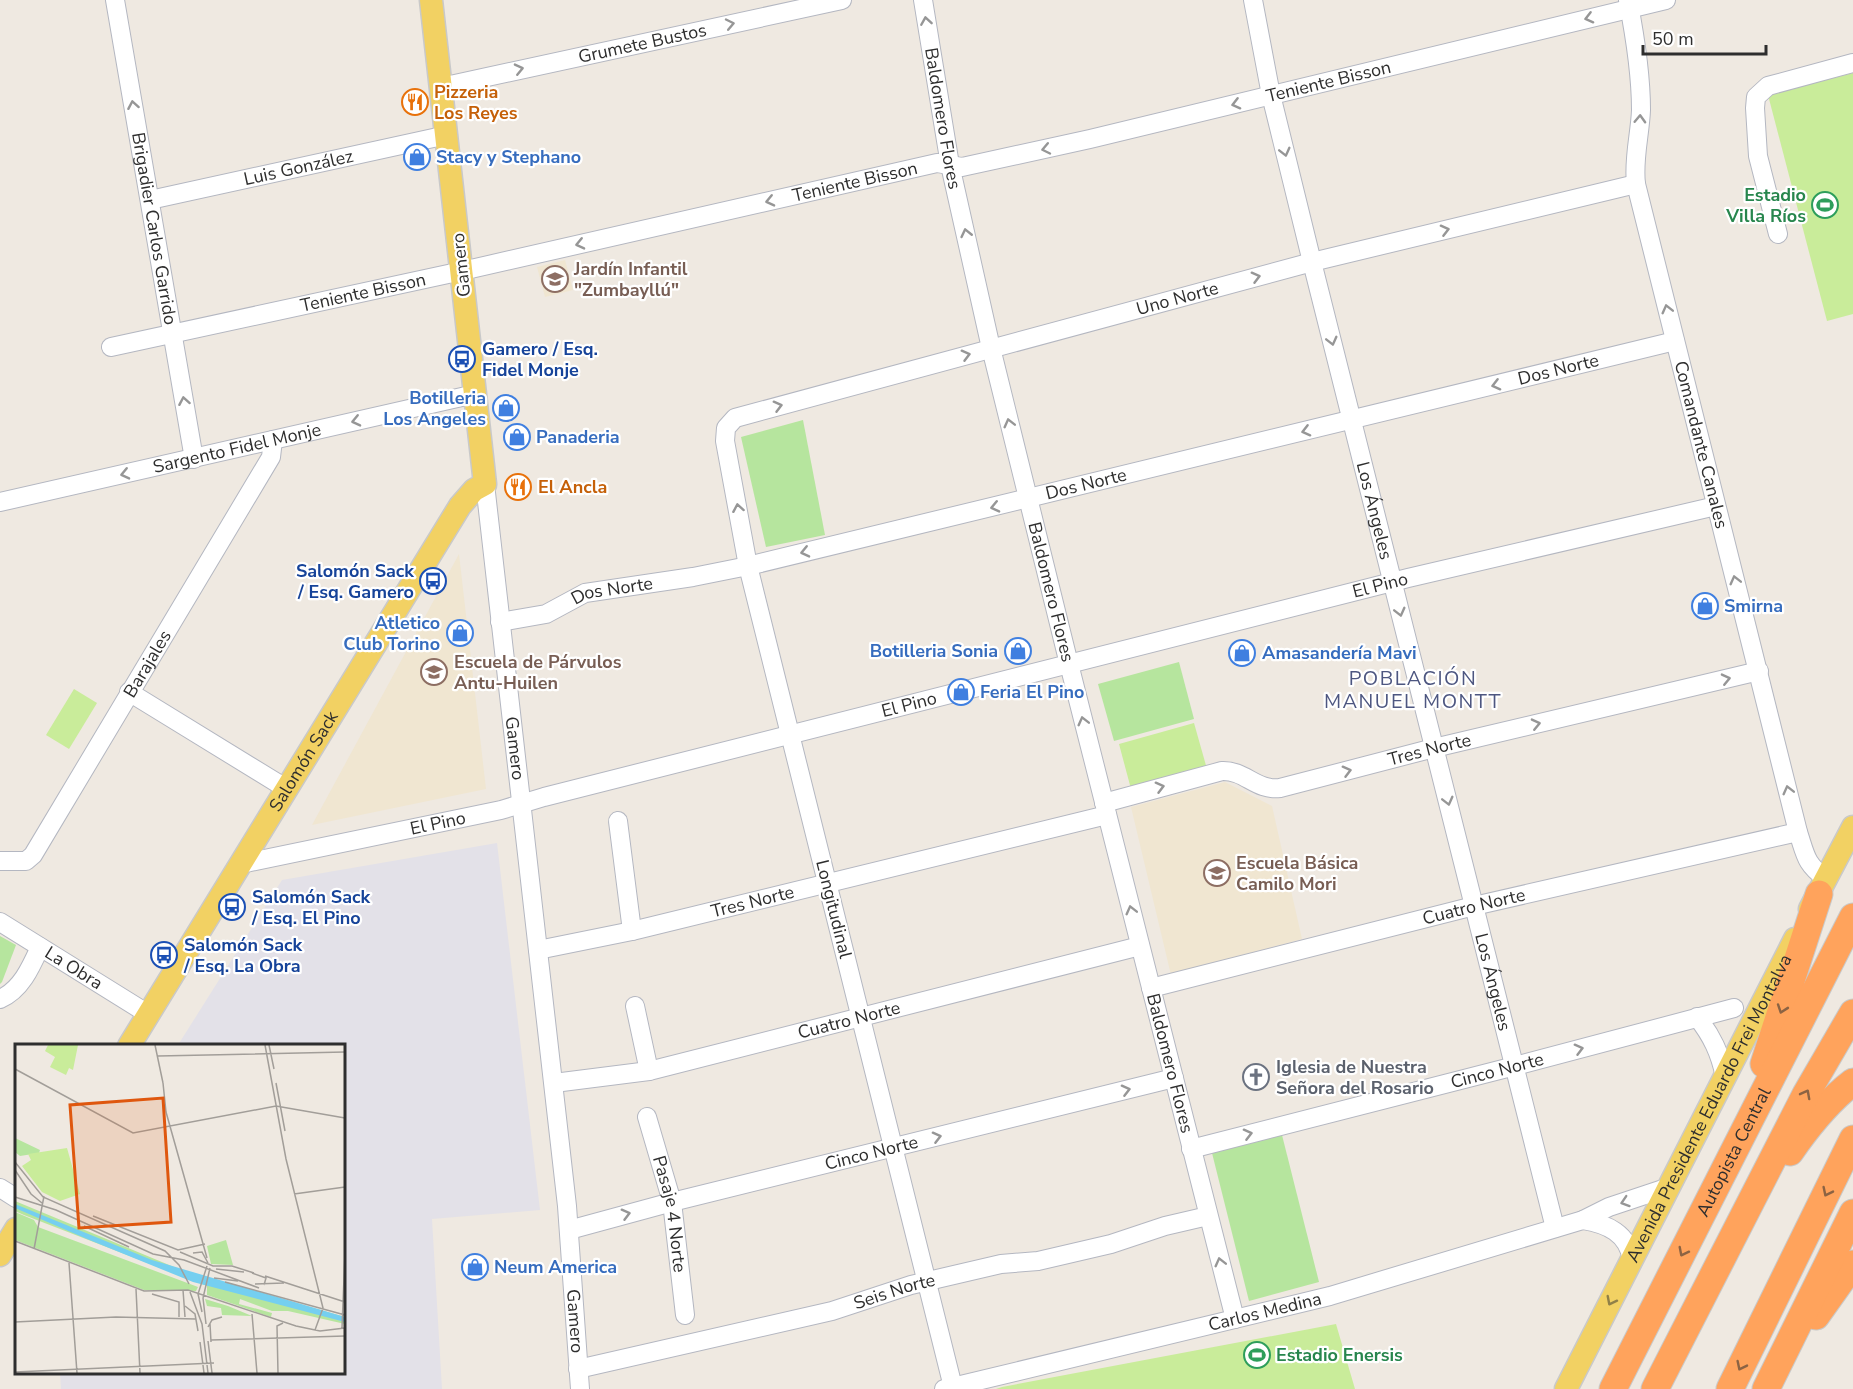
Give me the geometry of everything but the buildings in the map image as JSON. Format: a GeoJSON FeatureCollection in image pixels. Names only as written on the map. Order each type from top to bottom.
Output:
{"type":"FeatureCollection","features":[{"type":"Feature","properties":{"kind":"highway"},"geometry":{"type":"LineString","coordinates":[[1729,1163],[1822,886]]}},
{"type":"Feature","properties":{"kind":"highway","name":"Autopista Central"},"geometry":{"type":"LineString","coordinates":[[1613,1389],[1853,917]]}},
{"type":"Feature","properties":{"kind":"highway"},"geometry":{"type":"LineString","coordinates":[[1655,1389],[1806,1094],[1853,1013]]}},
{"type":"Feature","properties":{"kind":"highway"},"geometry":{"type":"LineString","coordinates":[[1741,1221],[1801,1136],[1838,1094],[1853,1082]]}},
{"type":"Feature","properties":{"kind":"highway"},"geometry":{"type":"LineString","coordinates":[[1730,1389],[1853,1139]]}},
{"type":"Feature","properties":{"kind":"highway"},"geometry":{"type":"LineString","coordinates":[[1766,1387],[1853,1213]]}},
{"type":"Feature","properties":{"kind":"highway"},"geometry":{"type":"LineString","coordinates":[[1766,1387],[1853,1264]]}},
{"type":"Feature","properties":{"kind":"main road","name":"Gamero"},"geometry":{"type":"LineString","coordinates":[[431,0],[485,484]]}},
{"type":"Feature","properties":{"kind":"main road","name":"Salomón Sack"},"geometry":{"type":"LineString","coordinates":[[130,1044],[466,497],[485,484]]}},
{"type":"Feature","properties":{"kind":"main road","name":"Avenida Presidente Eduardo Frei Montalva"},"geometry":{"type":"LineString","coordinates":[[1566,1389],[1853,827]]}},
{"type":"Feature","properties":{"kind":"main road"},"geometry":{"type":"LineString","coordinates":[[0,1255],[15,1231]]}},
{"type":"Feature","properties":{"kind":"street","name":"Brigadier Carlos Garrido"},"geometry":{"type":"LineString","coordinates":[[115,0],[194,459]]}},
{"type":"Feature","properties":{"kind":"street","name":"Grumete Bustos"},"geometry":{"type":"LineString","coordinates":[[441,87],[842,0]]}},
{"type":"Feature","properties":{"kind":"street","name":"Baldomero Flores"},"geometry":{"type":"LineString","coordinates":[[923,0],[950,165],[992,348],[1069,664],[1235,1319]]}},
{"type":"Feature","properties":{"kind":"street","name":"Los Ángeles"},"geometry":{"type":"LineString","coordinates":[[1253,0],[1271,95],[1312,262],[1555,1228]]}},
{"type":"Feature","properties":{"kind":"street","name":"Teniente Bisson"},"geometry":{"type":"LineString","coordinates":[[111,347],[937,164],[962,167],[974,165],[1271,95],[1629,4],[1666,0]]}},
{"type":"Feature","properties":{"kind":"street","name":"Comandante Canales"},"geometry":{"type":"LineString","coordinates":[[1629,4],[1638,56],[1641,94],[1635,166],[1636,184],[1798,832],[1809,865],[1822,886]]}},
{"type":"Feature","properties":{"kind":"street"},"geometry":{"type":"LineString","coordinates":[[1778,234],[1758,156],[1756,97],[1768,86],[1853,63]]}},
{"type":"Feature","properties":{"kind":"street","name":"Luis González"},"geometry":{"type":"LineString","coordinates":[[150,200],[447,135]]}},
{"type":"Feature","properties":{"kind":"street","name":"Uno Norte"},"geometry":{"type":"LineString","coordinates":[[726,428],[735,418],[1312,262],[1636,184]]}},
{"type":"Feature","properties":{"kind":"street","name":"Dos Norte"},"geometry":{"type":"LineString","coordinates":[[500,622],[546,614],[585,593],[693,577],[748,566],[1675,341]]}},
{"type":"Feature","properties":{"kind":"street","name":"Sargento Fidel Monje"},"geometry":{"type":"LineString","coordinates":[[0,502],[475,394]]}},
{"type":"Feature","properties":{"kind":"street","name":"Longitudinal"},"geometry":{"type":"LineString","coordinates":[[726,428],[725,441],[748,566],[926,1281],[948,1388]]}},
{"type":"Feature","properties":{"kind":"street","name":"Barajales"},"geometry":{"type":"LineString","coordinates":[[0,861],[26,861],[31,858],[271,458],[273,440]]}},
{"type":"Feature","properties":{"kind":"street","name":"Gamero"},"geometry":{"type":"LineString","coordinates":[[485,484],[554,1083],[569,1230],[580,1389]]}},
{"type":"Feature","properties":{"kind":"street","name":"El Pino"},"geometry":{"type":"LineString","coordinates":[[241,864],[521,805],[544,797],[1393,582],[1716,506]]}},
{"type":"Feature","properties":{"kind":"street","name":"Tres Norte"},"geometry":{"type":"LineString","coordinates":[[538,950],[632,931],[827,883],[1106,809],[1222,771],[1235,772],[1264,788],[1280,788],[1434,748],[1759,671]]}},
{"type":"Feature","properties":{"kind":"street"},"geometry":{"type":"LineString","coordinates":[[129,692],[287,789]]}},
{"type":"Feature","properties":{"kind":"street"},"geometry":{"type":"LineString","coordinates":[[618,822],[632,931]]}},
{"type":"Feature","properties":{"kind":"street","name":"Cuatro Norte"},"geometry":{"type":"LineString","coordinates":[[1151,988],[1474,906],[1798,832]]}},
{"type":"Feature","properties":{"kind":"street","name":"La Obra"},"geometry":{"type":"LineString","coordinates":[[0,922],[148,1014]]}},
{"type":"Feature","properties":{"kind":"street","name":"Cuatro Norte"},"geometry":{"type":"LineString","coordinates":[[554,1083],[649,1071],[1140,946]]}},
{"type":"Feature","properties":{"kind":"street"},"geometry":{"type":"LineString","coordinates":[[0,999],[7,996],[29,973],[40,947]]}},
{"type":"Feature","properties":{"kind":"street"},"geometry":{"type":"LineString","coordinates":[[635,1006],[649,1071]]}},
{"type":"Feature","properties":{"kind":"street","name":"Cinco Norte"},"geometry":{"type":"LineString","coordinates":[[1191,1149],[1734,1008]]}},
{"type":"Feature","properties":{"kind":"street"},"geometry":{"type":"LineString","coordinates":[[1697,1017],[1720,1054],[1725,1077]]}},
{"type":"Feature","properties":{"kind":"street","name":"Cinco Norte"},"geometry":{"type":"LineString","coordinates":[[569,1230],[672,1202],[1174,1078]]}},
{"type":"Feature","properties":{"kind":"street","name":"Pasaje 4 Norte"},"geometry":{"type":"LineString","coordinates":[[647,1117],[672,1202],[685,1315]]}},
{"type":"Feature","properties":{"kind":"street","name":"Carlos Medina"},"geometry":{"type":"LineString","coordinates":[[948,1388],[1330,1296],[1583,1220],[1609,1207],[1669,1187]]}},
{"type":"Feature","properties":{"kind":"street"},"geometry":{"type":"LineString","coordinates":[[0,1188],[15,1197]]}},
{"type":"Feature","properties":{"kind":"street","name":"Seis Norte"},"geometry":{"type":"LineString","coordinates":[[578,1369],[832,1311],[888,1291],[926,1281],[1001,1264],[1049,1259],[1111,1244],[1165,1226],[1208,1216]]}},
{"type":"Feature","properties":{"kind":"street"},"geometry":{"type":"LineString","coordinates":[[1583,1220],[1615,1230],[1626,1242],[1632,1260]]}},
{"type":"Feature","properties":{"kind":"shaded area","name":"Jardín Infantil \"Zumbayllú\""},"geometry":{"type":"Polygon","coordinates":[[[565,260],[573,290],[545,297],[537,267],[565,260]]]}},
{"type":"Feature","properties":{"kind":"shaded area","name":"Escuela de Párvulos Antu-Huilen"},"geometry":{"type":"Polygon","coordinates":[[[459,554],[486,789],[312,825],[459,554]]]}},
{"type":"Feature","properties":{"kind":"shaded area","name":"Escuela Básica Camilo Mori"},"geometry":{"type":"Polygon","coordinates":[[[1225,782],[1272,806],[1302,939],[1171,975],[1131,807],[1225,782]]]}},
{"type":"Feature","properties":{"kind":"shaded area"},"geometry":{"type":"Polygon","coordinates":[[[497,843],[540,1210],[432,1219],[442,1389],[61,1389],[60,1374],[345,1374],[345,1044],[179,1044],[282,880],[497,843]]]}},
{"type":"Feature","properties":{"kind":"green space","name":"Estadio Villa Ríos"},"geometry":{"type":"Polygon","coordinates":[[[1853,73],[1853,314],[1827,321],[1768,95],[1853,73]]]}},
{"type":"Feature","properties":{"kind":"green space"},"geometry":{"type":"Polygon","coordinates":[[[803,420],[825,535],[766,547],[741,437],[803,420]]]}},
{"type":"Feature","properties":{"kind":"green space"},"geometry":{"type":"Polygon","coordinates":[[[1179,662],[1194,719],[1114,741],[1098,684],[1179,662]]]}},
{"type":"Feature","properties":{"kind":"green space"},"geometry":{"type":"Polygon","coordinates":[[[74,689],[97,703],[69,749],[46,735],[74,689]]]}},
{"type":"Feature","properties":{"kind":"green space"},"geometry":{"type":"Polygon","coordinates":[[[1194,723],[1207,769],[1131,789],[1119,744],[1194,723]]]}},
{"type":"Feature","properties":{"kind":"green space"},"geometry":{"type":"Polygon","coordinates":[[[0,936],[16,945],[0,984],[0,936]]]}},
{"type":"Feature","properties":{"kind":"green space"},"geometry":{"type":"Polygon","coordinates":[[[1282,1135],[1319,1282],[1249,1301],[1212,1153],[1282,1135]]]}},
{"type":"Feature","properties":{"kind":"green space","name":"Estadio Enersis"},"geometry":{"type":"Polygon","coordinates":[[[1336,1324],[1355,1389],[996,1389],[1002,1387],[1336,1324]]]}},
{"type":"Feature","properties":{"kind":"place","name":"Pizzeria Los Reyes"},"geometry":{"type":"Point","coordinates":[415,102]}},
{"type":"Feature","properties":{"kind":"place","name":"Stacy y Stephano"},"geometry":{"type":"Point","coordinates":[417,157]}},
{"type":"Feature","properties":{"kind":"place","name":"Estadio Villa Ríos"},"geometry":{"type":"Point","coordinates":[1825,205]}},
{"type":"Feature","properties":{"kind":"place","name":"Jardín Infantil \"Zumbayllú\""},"geometry":{"type":"Point","coordinates":[555,279]}},
{"type":"Feature","properties":{"kind":"place","name":"Gamero / Esq. Fidel Monje"},"geometry":{"type":"Point","coordinates":[462,359]}},
{"type":"Feature","properties":{"kind":"place","name":"Botilleria Los Angeles"},"geometry":{"type":"Point","coordinates":[506,408]}},
{"type":"Feature","properties":{"kind":"place","name":"Panaderia"},"geometry":{"type":"Point","coordinates":[517,437]}},
{"type":"Feature","properties":{"kind":"place","name":"El Ancla"},"geometry":{"type":"Point","coordinates":[518,487]}},
{"type":"Feature","properties":{"kind":"place","name":"Salomón Sack / Esq. Gamero"},"geometry":{"type":"Point","coordinates":[433,581]}},
{"type":"Feature","properties":{"kind":"place","name":"Smirna"},"geometry":{"type":"Point","coordinates":[1705,606]}},
{"type":"Feature","properties":{"kind":"place","name":"Atletico Club Torino"},"geometry":{"type":"Point","coordinates":[460,633]}},
{"type":"Feature","properties":{"kind":"place","name":"Botilleria Sonia"},"geometry":{"type":"Point","coordinates":[1018,651]}},
{"type":"Feature","properties":{"kind":"place","name":"Amasandería Mavi"},"geometry":{"type":"Point","coordinates":[1242,653]}},
{"type":"Feature","properties":{"kind":"place","name":"Escuela de Párvulos Antu-Huilen"},"geometry":{"type":"Point","coordinates":[434,672]}},
{"type":"Feature","properties":{"kind":"place","name":"Feria El Pino"},"geometry":{"type":"Point","coordinates":[961,692]}},
{"type":"Feature","properties":{"kind":"place","name":"Escuela Básica Camilo Mori"},"geometry":{"type":"Point","coordinates":[1217,873]}},
{"type":"Feature","properties":{"kind":"place","name":"Salomón Sack / Esq. El Pino"},"geometry":{"type":"Point","coordinates":[232,907]}},
{"type":"Feature","properties":{"kind":"place","name":"Salomón Sack / Esq. La Obra"},"geometry":{"type":"Point","coordinates":[164,955]}},
{"type":"Feature","properties":{"kind":"place","name":"Iglesia de Nuestra Señora del Rosario"},"geometry":{"type":"Point","coordinates":[1256,1077]}},
{"type":"Feature","properties":{"kind":"place","name":"Neum America"},"geometry":{"type":"Point","coordinates":[475,1267]}},
{"type":"Feature","properties":{"kind":"place","name":"Estadio Enersis"},"geometry":{"type":"Point","coordinates":[1257,1355]}},
{"type":"Feature","properties":{"kind":"district","name":"POBLACIÓN MANUEL MONTT"},"geometry":{"type":"Point","coordinates":[1413,690]}}]}
